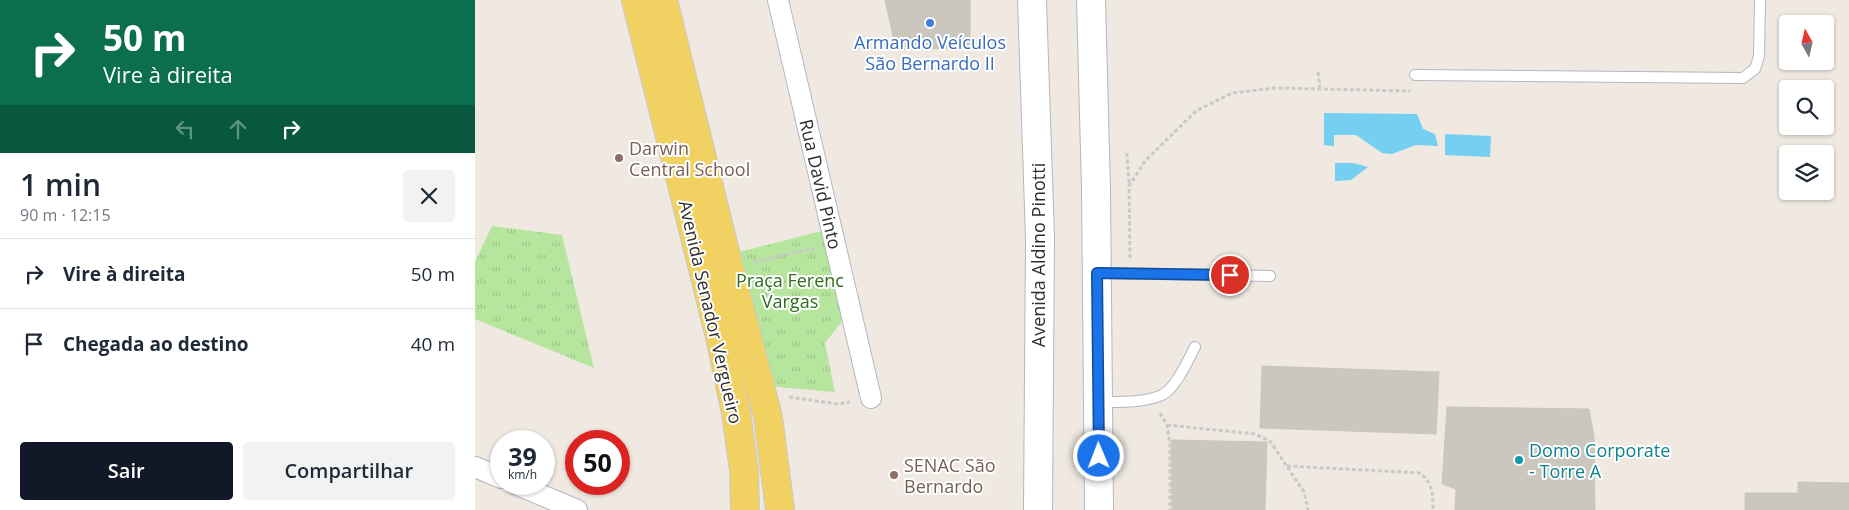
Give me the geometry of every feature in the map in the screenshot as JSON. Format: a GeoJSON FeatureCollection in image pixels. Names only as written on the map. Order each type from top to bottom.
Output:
{"type":"FeatureCollection","features":[{"type":"Feature","properties":{"kind":"main road","name":"Avenida Senador Vergueiro"},"geometry":{"type":"LineString","coordinates":[[637,0],[732,394],[744,470],[745,510]]}},
{"type":"Feature","properties":{"kind":"main road","name":"Avenida Senador Vergueiro"},"geometry":{"type":"LineString","coordinates":[[663,0],[768,417],[780,510]]}},
{"type":"Feature","properties":{"kind":"main road","name":"Avenida Aldino Pinotti"},"geometry":{"type":"LineString","coordinates":[[1032,0],[1040,238],[1039,507]]}},
{"type":"Feature","properties":{"kind":"main road"},"geometry":{"type":"LineString","coordinates":[[1091,0],[1097,273],[1099,510]]}},
{"type":"Feature","properties":{"kind":"street","name":"Rua David Pinto"},"geometry":{"type":"LineString","coordinates":[[778,0],[871,398]]}},
{"type":"Feature","properties":{"kind":"street"},"geometry":{"type":"LineString","coordinates":[[475,467],[490,473]]}},
{"type":"Feature","properties":{"kind":"street"},"geometry":{"type":"LineString","coordinates":[[541,495],[577,510]]}},
{"type":"Feature","properties":{"kind":"lane"},"geometry":{"type":"LineString","coordinates":[[1415,75],[1743,78],[1755,69],[1759,56],[1760,0]]}},
{"type":"Feature","properties":{"kind":"lane"},"geometry":{"type":"LineString","coordinates":[[1097,273],[1270,276]]}},
{"type":"Feature","properties":{"kind":"lane"},"geometry":{"type":"LineString","coordinates":[[1098,402],[1134,401],[1163,394],[1183,373],[1195,347]]}},
{"type":"Feature","properties":{"kind":"path"},"geometry":{"type":"LineString","coordinates":[[1318,72],[1320,89]]}},
{"type":"Feature","properties":{"kind":"path"},"geometry":{"type":"LineString","coordinates":[[1129,186],[1145,161],[1196,111],[1232,93],[1275,88],[1415,91],[1415,75]]}},
{"type":"Feature","properties":{"kind":"path"},"geometry":{"type":"LineString","coordinates":[[1127,153],[1131,273]]}},
{"type":"Feature","properties":{"kind":"path"},"geometry":{"type":"LineString","coordinates":[[729,268],[835,243]]}},
{"type":"Feature","properties":{"kind":"path"},"geometry":{"type":"LineString","coordinates":[[761,394],[838,404]]}},
{"type":"Feature","properties":{"kind":"path"},"geometry":{"type":"LineString","coordinates":[[1150,397],[1167,425],[1170,445],[1170,510]]}},
{"type":"Feature","properties":{"kind":"path"},"geometry":{"type":"LineString","coordinates":[[1167,425],[1255,434],[1270,442],[1304,492],[1308,510]]}},
{"type":"Feature","properties":{"kind":"path"},"geometry":{"type":"LineString","coordinates":[[1286,466],[1420,473],[1431,486],[1433,510]]}},
{"type":"Feature","properties":{"kind":"green space"},"geometry":{"type":"Polygon","coordinates":[[[492,226],[562,235],[594,368],[475,319],[475,262],[492,226]]]}},
{"type":"Feature","properties":{"kind":"green space","name":"Praça Ferenc Vargas"},"geometry":{"type":"Polygon","coordinates":[[[822,231],[843,320],[825,343],[835,392],[768,386],[735,253],[822,231]]]}},
{"type":"Feature","properties":{"kind":"water"},"geometry":{"type":"Polygon","coordinates":[[[1324,113],[1417,114],[1423,129],[1435,134],[1438,146],[1416,145],[1392,154],[1382,153],[1356,135],[1334,135],[1334,146],[1324,145],[1324,113]]]}},
{"type":"Feature","properties":{"kind":"water"},"geometry":{"type":"Polygon","coordinates":[[[1445,134],[1491,136],[1490,157],[1445,155],[1445,134]]]}},
{"type":"Feature","properties":{"kind":"water"},"geometry":{"type":"Polygon","coordinates":[[[1335,163],[1353,163],[1368,167],[1351,180],[1335,181],[1335,163]]]}},
{"type":"Feature","properties":{"kind":"building","name":"Armando Veículos São Bernardo II"},"geometry":{"type":"Polygon","coordinates":[[[885,0],[970,0],[970,47],[896,50],[885,0]]]}},
{"type":"Feature","properties":{"kind":"building"},"geometry":{"type":"Polygon","coordinates":[[[1262,366],[1439,372],[1436,434],[1260,428],[1262,366]]]}},
{"type":"Feature","properties":{"kind":"building","name":"Domo Corporate - Torre A"},"geometry":{"type":"Polygon","coordinates":[[[1447,407],[1589,409],[1594,436],[1595,510],[1455,510],[1456,489],[1442,484],[1447,407]]]}},
{"type":"Feature","properties":{"kind":"building"},"geometry":{"type":"Polygon","coordinates":[[[1171,440],[1267,442],[1265,510],[1172,510],[1171,440]]]}},
{"type":"Feature","properties":{"kind":"building"},"geometry":{"type":"Polygon","coordinates":[[[1798,482],[1849,483],[1849,510],[1745,510],[1745,493],[1798,493],[1798,482]]]}},
{"type":"Feature","properties":{"kind":"place","name":"Armando Veículos São Bernardo II"},"geometry":{"type":"Point","coordinates":[930,23]}},
{"type":"Feature","properties":{"kind":"place","name":"Darwin Central School"},"geometry":{"type":"Point","coordinates":[619,158]}},
{"type":"Feature","properties":{"kind":"place","name":"Domo Corporate - Torre A"},"geometry":{"type":"Point","coordinates":[1519,460]}},
{"type":"Feature","properties":{"kind":"place","name":"SENAC São Bernardo"},"geometry":{"type":"Point","coordinates":[894,475]}},
{"type":"Feature","properties":{"kind":"route"},"geometry":{"type":"LineString","coordinates":[[1099,456],[1097,273],[1230,275]]}}]}
